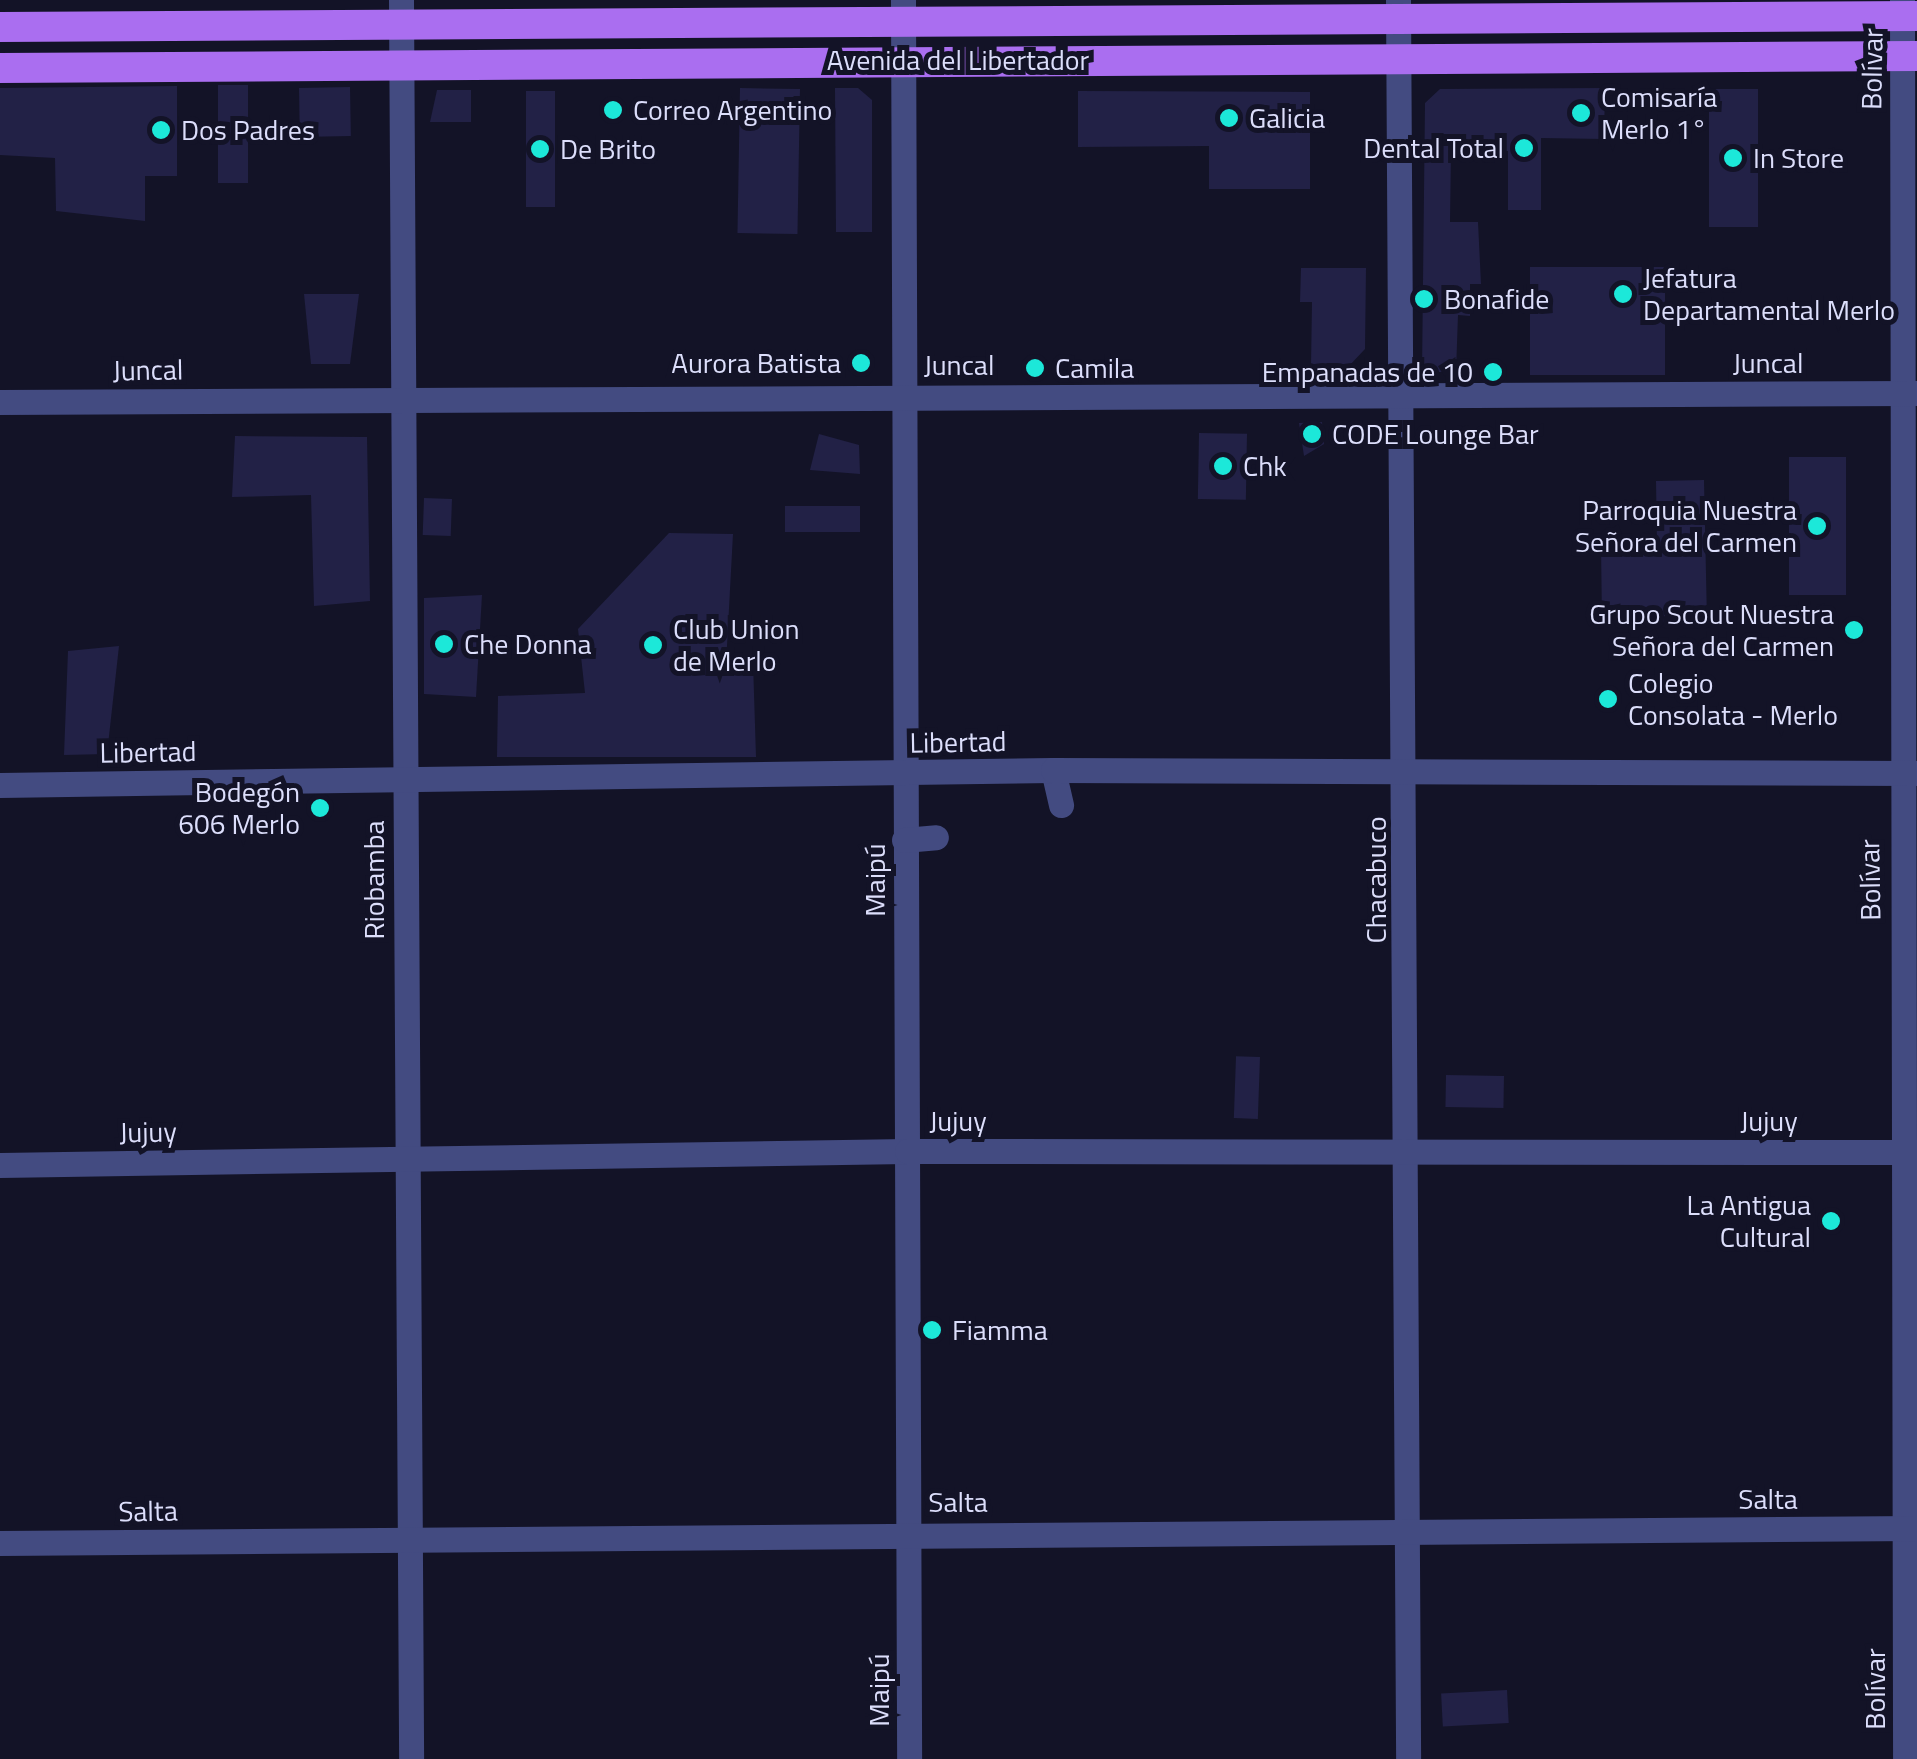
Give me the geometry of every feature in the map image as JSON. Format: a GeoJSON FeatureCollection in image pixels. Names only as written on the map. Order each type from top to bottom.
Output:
{"type":"FeatureCollection","features":[{"type":"Feature","properties":{"kind":"main road","name":"Avenida del Libertador"},"geometry":{"type":"LineString","coordinates":[[0,27],[401,13],[1907,11]]}},
{"type":"Feature","properties":{"kind":"main road","name":"Avenida del Libertador"},"geometry":{"type":"LineString","coordinates":[[0,68],[1910,56]]}},
{"type":"Feature","properties":{"kind":"street","name":"Chacabuco"},"geometry":{"type":"LineString","coordinates":[[1398,9],[1406,772],[1408,1759]]}},
{"type":"Feature","properties":{"kind":"street","name":"Maipú"},"geometry":{"type":"LineString","coordinates":[[903,11],[909,1759]]}},
{"type":"Feature","properties":{"kind":"street","name":"Bolívar"},"geometry":{"type":"LineString","coordinates":[[1905,1759],[1911,1528],[1907,11]]}},
{"type":"Feature","properties":{"kind":"street","name":"Riobamba"},"geometry":{"type":"LineString","coordinates":[[401,13],[400,396],[411,1759]]}},
{"type":"Feature","properties":{"kind":"street","name":"Juncal"},"geometry":{"type":"LineString","coordinates":[[0,402],[902,394],[1185,384],[1400,397],[1907,394]]}},
{"type":"Feature","properties":{"kind":"street","name":"Libertad"},"geometry":{"type":"LineString","coordinates":[[0,785],[404,776],[1053,770],[1908,773]]}},
{"type":"Feature","properties":{"kind":"street"},"geometry":{"type":"LineString","coordinates":[[1053,770],[1061,805]]}},
{"type":"Feature","properties":{"kind":"street"},"geometry":{"type":"LineString","coordinates":[[904,840],[936,837]]}},
{"type":"Feature","properties":{"kind":"street","name":"Jujuy"},"geometry":{"type":"LineString","coordinates":[[0,1164],[907,1151],[1910,1152]]}},
{"type":"Feature","properties":{"kind":"street","name":"Salta"},"geometry":{"type":"LineString","coordinates":[[0,1543],[909,1532],[1911,1528]]}},
{"type":"Feature","properties":{"kind":"building"},"geometry":{"type":"Polygon","coordinates":[[[218,85],[248,85],[248,183],[218,183],[218,85]]]}},
{"type":"Feature","properties":{"kind":"building"},"geometry":{"type":"Polygon","coordinates":[[[177,86],[177,176],[145,176],[145,221],[56,211],[55,158],[0,155],[0,88],[177,86]]]}},
{"type":"Feature","properties":{"kind":"building"},"geometry":{"type":"Polygon","coordinates":[[[350,87],[351,136],[300,137],[299,88],[350,87]]]}},
{"type":"Feature","properties":{"kind":"building"},"geometry":{"type":"Polygon","coordinates":[[[740,88],[800,89],[797,234],[737,233],[740,88]]]}},
{"type":"Feature","properties":{"kind":"building"},"geometry":{"type":"Polygon","coordinates":[[[835,88],[858,88],[872,100],[872,232],[836,232],[835,88]]]}},
{"type":"Feature","properties":{"kind":"building"},"geometry":{"type":"Polygon","coordinates":[[[1605,88],[1604,139],[1541,138],[1541,210],[1508,210],[1508,151],[1451,150],[1450,222],[1478,222],[1481,284],[1470,284],[1470,316],[1458,315],[1456,372],[1422,372],[1425,103],[1440,89],[1605,88]]]}},
{"type":"Feature","properties":{"kind":"building","name":"In Store"},"geometry":{"type":"Polygon","coordinates":[[[1709,89],[1758,89],[1758,227],[1709,227],[1709,89]]]}},
{"type":"Feature","properties":{"kind":"building"},"geometry":{"type":"Polygon","coordinates":[[[437,90],[471,90],[471,122],[430,122],[437,90]]]}},
{"type":"Feature","properties":{"kind":"building","name":"De Brito"},"geometry":{"type":"Polygon","coordinates":[[[526,91],[555,91],[555,207],[526,207],[526,91]]]}},
{"type":"Feature","properties":{"kind":"building"},"geometry":{"type":"Polygon","coordinates":[[[1078,91],[1310,92],[1310,189],[1209,189],[1209,146],[1078,147],[1078,91]]]}},
{"type":"Feature","properties":{"kind":"building","name":"Jefatura Departamental Merlo"},"geometry":{"type":"Polygon","coordinates":[[[1530,267],[1665,267],[1665,375],[1530,375],[1530,267]]]}},
{"type":"Feature","properties":{"kind":"building"},"geometry":{"type":"Polygon","coordinates":[[[1301,268],[1366,268],[1365,349],[1349,366],[1311,366],[1312,302],[1300,302],[1301,268]]]}},
{"type":"Feature","properties":{"kind":"building"},"geometry":{"type":"Polygon","coordinates":[[[304,294],[359,294],[350,364],[311,364],[304,294]]]}},
{"type":"Feature","properties":{"kind":"building","name":"CODE Lounge Bar"},"geometry":{"type":"Polygon","coordinates":[[[1322,422],[1324,444],[1304,456],[1299,423],[1322,422]]]}},
{"type":"Feature","properties":{"kind":"building","name":"Chk"},"geometry":{"type":"Polygon","coordinates":[[[1199,433],[1247,434],[1246,500],[1198,499],[1199,433]]]}},
{"type":"Feature","properties":{"kind":"building"},"geometry":{"type":"Polygon","coordinates":[[[819,434],[859,445],[860,474],[810,470],[819,434]]]}},
{"type":"Feature","properties":{"kind":"building"},"geometry":{"type":"Polygon","coordinates":[[[235,436],[367,437],[370,601],[314,606],[311,495],[232,497],[235,436]]]}},
{"type":"Feature","properties":{"kind":"building","name":"Parroquia Nuestra Señora del Carmen"},"geometry":{"type":"Polygon","coordinates":[[[1789,457],[1846,457],[1846,595],[1789,595],[1789,457]]]}},
{"type":"Feature","properties":{"kind":"building"},"geometry":{"type":"Polygon","coordinates":[[[1704,480],[1707,621],[1602,623],[1601,546],[1657,545],[1656,481],[1704,480]]]}},
{"type":"Feature","properties":{"kind":"building"},"geometry":{"type":"Polygon","coordinates":[[[424,498],[452,499],[451,536],[423,535],[424,498]]]}},
{"type":"Feature","properties":{"kind":"building"},"geometry":{"type":"Polygon","coordinates":[[[785,506],[860,506],[860,532],[785,532],[785,506]]]}},
{"type":"Feature","properties":{"kind":"building","name":"Club Union de Merlo"},"geometry":{"type":"Polygon","coordinates":[[[669,533],[733,534],[726,664],[753,662],[756,757],[497,757],[498,696],[585,693],[578,629],[669,533]]]}},
{"type":"Feature","properties":{"kind":"building"},"geometry":{"type":"Polygon","coordinates":[[[482,595],[476,697],[424,694],[424,598],[482,595]]]}},
{"type":"Feature","properties":{"kind":"building"},"geometry":{"type":"Polygon","coordinates":[[[119,646],[107,754],[64,755],[68,651],[119,646]]]}},
{"type":"Feature","properties":{"kind":"building"},"geometry":{"type":"Polygon","coordinates":[[[1236,1056],[1260,1057],[1258,1119],[1234,1118],[1236,1056]]]}},
{"type":"Feature","properties":{"kind":"building"},"geometry":{"type":"Polygon","coordinates":[[[1446,1075],[1504,1076],[1503,1108],[1445,1107],[1446,1075]]]}},
{"type":"Feature","properties":{"kind":"building"},"geometry":{"type":"Polygon","coordinates":[[[1507,1690],[1509,1723],[1443,1726],[1441,1693],[1507,1690]]]}},
{"type":"Feature","properties":{"kind":"place","name":"Correo Argentino"},"geometry":{"type":"Point","coordinates":[613,110]}},
{"type":"Feature","properties":{"kind":"place","name":"Comisaría Merlo 1°"},"geometry":{"type":"Point","coordinates":[1581,113]}},
{"type":"Feature","properties":{"kind":"place","name":"Galicia"},"geometry":{"type":"Point","coordinates":[1229,118]}},
{"type":"Feature","properties":{"kind":"place","name":"Dos Padres"},"geometry":{"type":"Point","coordinates":[161,130]}},
{"type":"Feature","properties":{"kind":"place","name":"Dental Total"},"geometry":{"type":"Point","coordinates":[1524,148]}},
{"type":"Feature","properties":{"kind":"place","name":"De Brito"},"geometry":{"type":"Point","coordinates":[540,149]}},
{"type":"Feature","properties":{"kind":"place","name":"In Store"},"geometry":{"type":"Point","coordinates":[1733,158]}},
{"type":"Feature","properties":{"kind":"place","name":"Jefatura Departamental Merlo"},"geometry":{"type":"Point","coordinates":[1623,294]}},
{"type":"Feature","properties":{"kind":"place","name":"Bonafide"},"geometry":{"type":"Point","coordinates":[1424,299]}},
{"type":"Feature","properties":{"kind":"place","name":"Aurora Batista"},"geometry":{"type":"Point","coordinates":[861,363]}},
{"type":"Feature","properties":{"kind":"place","name":"Camila"},"geometry":{"type":"Point","coordinates":[1035,368]}},
{"type":"Feature","properties":{"kind":"place","name":"Empanadas de 10"},"geometry":{"type":"Point","coordinates":[1493,372]}},
{"type":"Feature","properties":{"kind":"place","name":"CODE Lounge Bar"},"geometry":{"type":"Point","coordinates":[1312,434]}},
{"type":"Feature","properties":{"kind":"place","name":"Chk"},"geometry":{"type":"Point","coordinates":[1223,466]}},
{"type":"Feature","properties":{"kind":"place","name":"Parroquia Nuestra Señora del Carmen"},"geometry":{"type":"Point","coordinates":[1817,526]}},
{"type":"Feature","properties":{"kind":"place","name":"Grupo Scout Nuestra Señora del Carmen"},"geometry":{"type":"Point","coordinates":[1854,630]}},
{"type":"Feature","properties":{"kind":"place","name":"Che Donna"},"geometry":{"type":"Point","coordinates":[444,644]}},
{"type":"Feature","properties":{"kind":"place","name":"Club Union de Merlo"},"geometry":{"type":"Point","coordinates":[653,645]}},
{"type":"Feature","properties":{"kind":"place","name":"Colegio Consolata - Merlo"},"geometry":{"type":"Point","coordinates":[1608,699]}},
{"type":"Feature","properties":{"kind":"place","name":"Bodegón 606 Merlo"},"geometry":{"type":"Point","coordinates":[320,808]}},
{"type":"Feature","properties":{"kind":"place","name":"La Antigua Cultural"},"geometry":{"type":"Point","coordinates":[1831,1221]}},
{"type":"Feature","properties":{"kind":"place","name":"Fiamma"},"geometry":{"type":"Point","coordinates":[932,1330]}}]}
